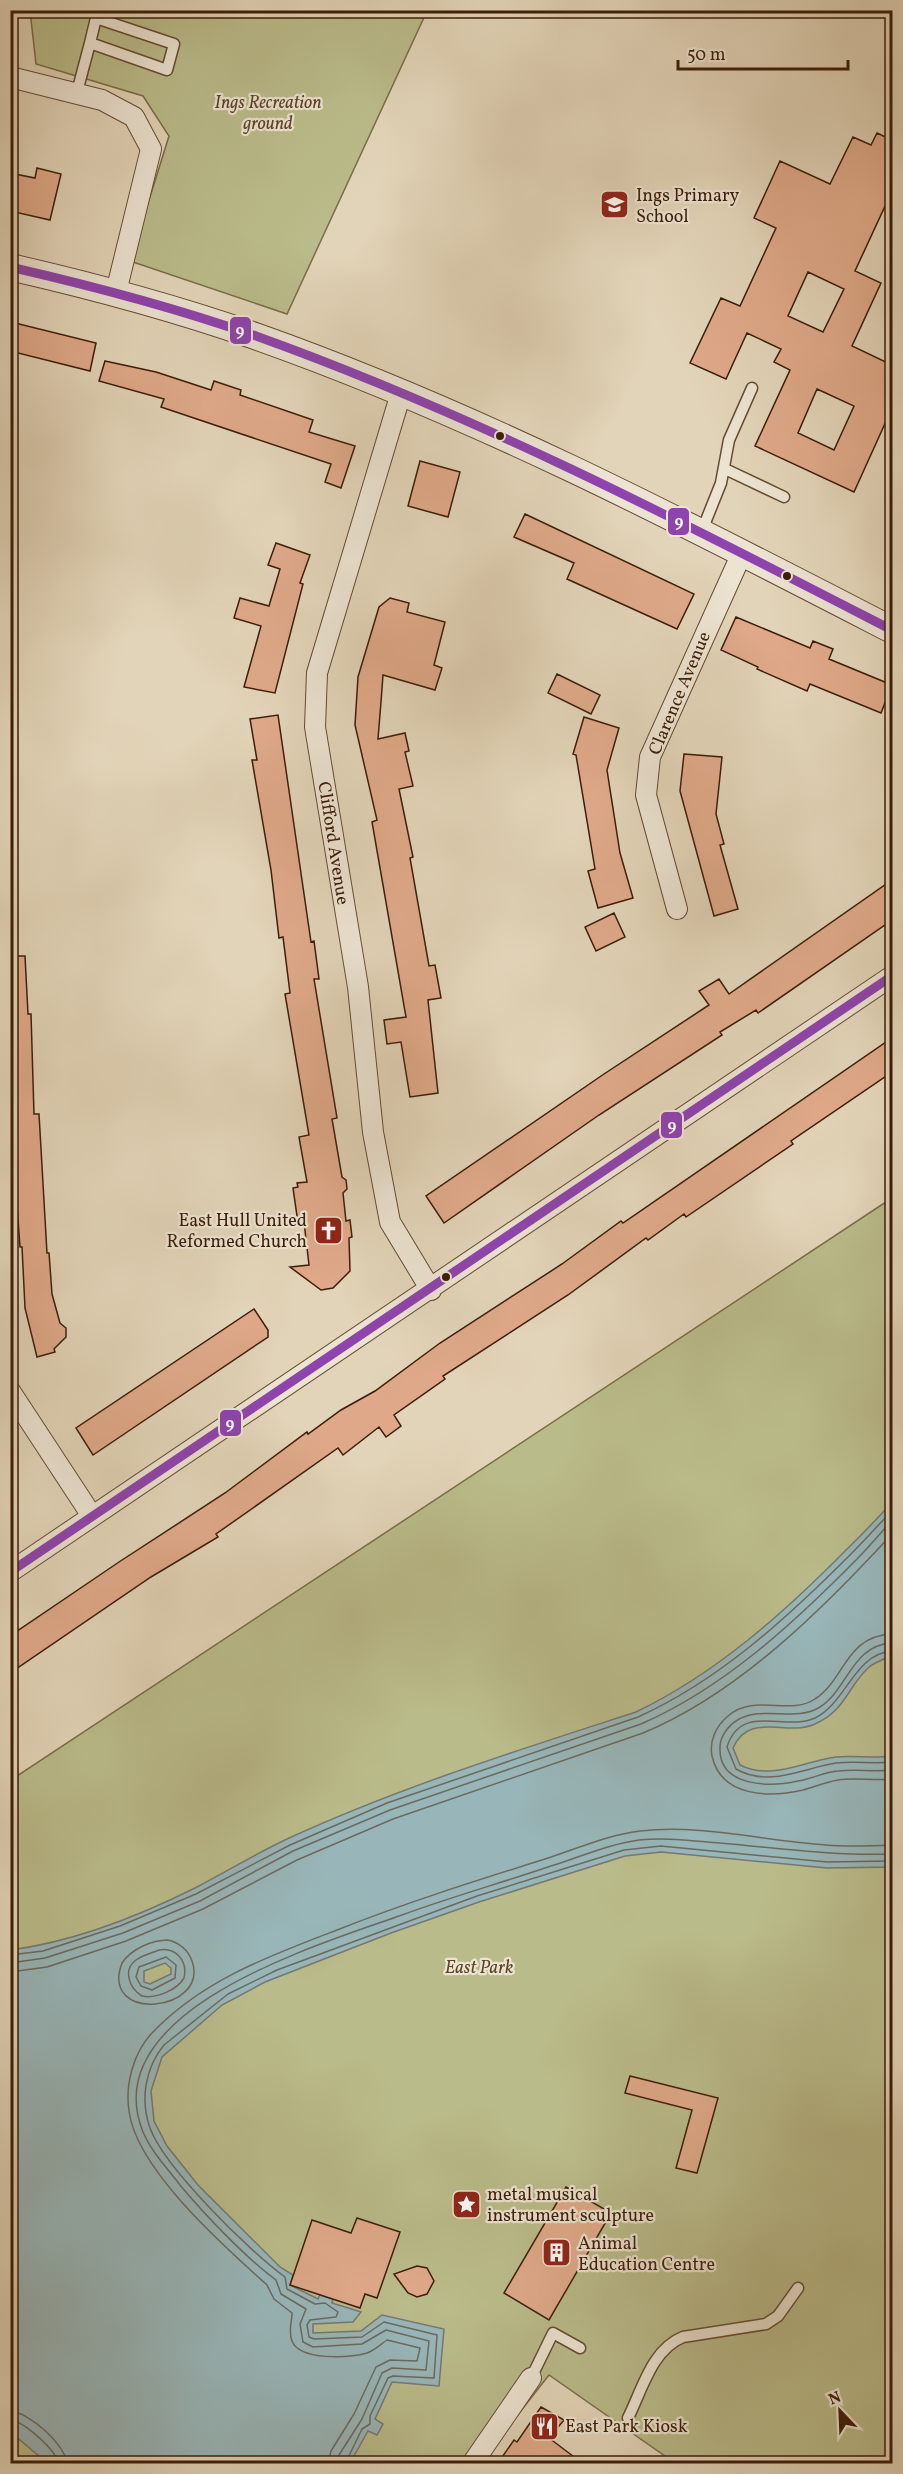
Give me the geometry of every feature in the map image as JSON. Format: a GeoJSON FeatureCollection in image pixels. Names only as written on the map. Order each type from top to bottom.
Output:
{"type":"FeatureCollection","features":[{"type":"Feature","properties":{"kind":"street"},"geometry":{"type":"LineString","coordinates":[[10,77],[102,100],[134,117],[151,148],[116,292]]}},
{"type":"Feature","properties":{"kind":"street"},"geometry":{"type":"LineString","coordinates":[[10,267],[116,292],[256,336],[401,393],[508,439],[742,553],[892,630]]}},
{"type":"Feature","properties":{"kind":"street","name":"Clifford Avenue"},"geometry":{"type":"LineString","coordinates":[[401,393],[317,673],[315,727],[358,987],[373,1132],[390,1222],[431,1290]]}},
{"type":"Feature","properties":{"kind":"street","name":"Clarence Avenue"},"geometry":{"type":"LineString","coordinates":[[677,909],[646,795],[650,757],[742,553]]}},
{"type":"Feature","properties":{"kind":"street"},"geometry":{"type":"LineString","coordinates":[[10,1572],[431,1290],[892,976]]}},
{"type":"Feature","properties":{"kind":"street"},"geometry":{"type":"LineString","coordinates":[[10,1391],[92,1516]]}},
{"type":"Feature","properties":{"kind":"street"},"geometry":{"type":"LineString","coordinates":[[472,2463],[531,2378]]}},
{"type":"Feature","properties":{"kind":"lane"},"geometry":{"type":"LineString","coordinates":[[77,92],[96,18],[174,44],[167,70],[90,43]]}},
{"type":"Feature","properties":{"kind":"lane"},"geometry":{"type":"LineString","coordinates":[[701,533],[725,469],[729,440],[752,388]]}},
{"type":"Feature","properties":{"kind":"lane"},"geometry":{"type":"LineString","coordinates":[[725,469],[784,497]]}},
{"type":"Feature","properties":{"kind":"lane"},"geometry":{"type":"LineString","coordinates":[[628,2418],[656,2360],[671,2341],[683,2337],[766,2324],[778,2316],[798,2288]]}},
{"type":"Feature","properties":{"kind":"lane"},"geometry":{"type":"LineString","coordinates":[[531,2378],[553,2333],[580,2348]]}},
{"type":"Feature","properties":{"kind":"green space","name":"Ings Recreation ground"},"geometry":{"type":"Polygon","coordinates":[[[30,11],[427,11],[287,314],[130,261],[169,136],[143,96],[36,64],[30,11]]]}},
{"type":"Feature","properties":{"kind":"green space","name":"East Park"},"geometry":{"type":"Polygon","coordinates":[[[892,1198],[892,2463],[675,2463],[549,2375],[480,2463],[11,2464],[11,1780],[892,1198]]]}},
{"type":"Feature","properties":{"kind":"water"},"geometry":{"type":"Polygon","coordinates":[[[892,1503],[892,1656],[868,1668],[839,1706],[825,1719],[804,1727],[770,1727],[749,1730],[740,1737],[733,1748],[740,1765],[764,1771],[788,1769],[836,1757],[892,1756],[892,1867],[827,1868],[661,1852],[625,1856],[479,1902],[265,1982],[222,2005],[162,2057],[151,2091],[154,2121],[167,2146],[198,2185],[280,2267],[293,2275],[290,2285],[318,2299],[320,2295],[333,2299],[332,2303],[361,2312],[353,2322],[313,2324],[313,2333],[361,2331],[382,2315],[444,2329],[439,2386],[392,2382],[375,2419],[383,2424],[377,2435],[368,2431],[350,2463],[47,2463],[13,2434],[11,2431],[10,1950],[58,1941],[128,1918],[195,1888],[263,1851],[330,1820],[460,1770],[636,1712],[694,1679],[749,1640],[799,1596],[892,1503]],[[165,1963],[144,1971],[144,1982],[150,1984],[171,1974],[171,1968],[165,1963]]]}},
{"type":"Feature","properties":{"kind":"building"},"geometry":{"type":"Polygon","coordinates":[[[877,133],[892,140],[892,191],[855,271],[881,283],[852,346],[892,365],[892,408],[854,492],[755,446],[790,370],[774,362],[781,349],[747,333],[726,379],[690,363],[721,298],[740,306],[776,228],[754,218],[780,161],[830,184],[853,137],[871,145],[877,133]],[[808,272],[788,316],[823,332],[844,289],[808,272]],[[817,389],[798,433],[834,450],[854,406],[817,389]]]}},
{"type":"Feature","properties":{"kind":"building"},"geometry":{"type":"Polygon","coordinates":[[[37,168],[61,174],[50,220],[10,211],[10,173],[35,178],[37,168]]]}},
{"type":"Feature","properties":{"kind":"building"},"geometry":{"type":"Polygon","coordinates":[[[15,323],[96,343],[90,371],[10,351],[15,323]]]}},
{"type":"Feature","properties":{"kind":"building"},"geometry":{"type":"Polygon","coordinates":[[[105,361],[156,372],[211,390],[214,381],[241,390],[240,395],[313,420],[309,432],[355,446],[341,488],[325,482],[331,464],[161,407],[164,399],[99,381],[105,361]]]}},
{"type":"Feature","properties":{"kind":"building"},"geometry":{"type":"Polygon","coordinates":[[[420,461],[460,472],[448,517],[408,506],[420,461]]]}},
{"type":"Feature","properties":{"kind":"building"},"geometry":{"type":"Polygon","coordinates":[[[525,514],[694,594],[677,629],[567,579],[574,563],[514,537],[525,514]]]}},
{"type":"Feature","properties":{"kind":"building"},"geometry":{"type":"Polygon","coordinates":[[[276,543],[310,555],[300,583],[303,584],[275,693],[244,687],[261,626],[234,618],[240,598],[269,606],[280,569],[268,565],[276,543]]]}},
{"type":"Feature","properties":{"kind":"building"},"geometry":{"type":"Polygon","coordinates":[[[390,598],[409,603],[407,612],[445,622],[434,665],[442,668],[435,690],[383,675],[378,739],[405,733],[409,751],[405,752],[413,786],[399,789],[413,857],[410,858],[429,966],[435,965],[441,998],[428,1000],[438,1093],[410,1097],[401,1042],[387,1044],[384,1020],[406,1017],[372,822],[377,820],[355,725],[358,677],[379,607],[390,598]]]}},
{"type":"Feature","properties":{"kind":"building"},"geometry":{"type":"Polygon","coordinates":[[[736,617],[810,648],[813,641],[833,649],[829,659],[892,685],[881,713],[810,684],[807,691],[721,650],[736,617]]]}},
{"type":"Feature","properties":{"kind":"building"},"geometry":{"type":"Polygon","coordinates":[[[557,674],[600,695],[591,714],[548,693],[557,674]]]}},
{"type":"Feature","properties":{"kind":"building"},"geometry":{"type":"Polygon","coordinates":[[[278,715],[311,942],[314,941],[319,979],[314,979],[337,1118],[332,1119],[342,1177],[346,1180],[347,1189],[343,1193],[346,1221],[350,1220],[352,1237],[349,1238],[350,1271],[333,1288],[321,1290],[290,1267],[309,1265],[304,1222],[298,1223],[293,1188],[298,1187],[297,1183],[307,1182],[299,1137],[309,1135],[285,994],[290,993],[283,937],[279,938],[271,870],[252,760],[257,760],[250,719],[278,715]]]}},
{"type":"Feature","properties":{"kind":"building"},"geometry":{"type":"Polygon","coordinates":[[[584,717],[619,728],[607,770],[620,853],[633,898],[598,908],[588,871],[595,869],[576,755],[573,754],[584,717]]]}},
{"type":"Feature","properties":{"kind":"building"},"geometry":{"type":"Polygon","coordinates":[[[684,754],[722,757],[716,814],[724,844],[720,845],[738,909],[714,916],[680,791],[684,754]]]}},
{"type":"Feature","properties":{"kind":"building"},"geometry":{"type":"Polygon","coordinates":[[[892,880],[892,920],[758,1013],[756,1010],[720,1032],[722,1035],[599,1115],[444,1223],[426,1196],[709,1005],[699,991],[719,979],[729,994],[892,880]]]}},
{"type":"Feature","properties":{"kind":"building"},"geometry":{"type":"Polygon","coordinates":[[[614,913],[625,937],[596,951],[585,927],[614,913]]]}},
{"type":"Feature","properties":{"kind":"building"},"geometry":{"type":"Polygon","coordinates":[[[10,956],[25,956],[28,1014],[31,1014],[34,1114],[39,1114],[47,1253],[49,1253],[52,1294],[60,1323],[66,1328],[66,1337],[54,1349],[55,1352],[37,1357],[25,1308],[10,1109],[10,956]]]}},
{"type":"Feature","properties":{"kind":"building"},"geometry":{"type":"Polygon","coordinates":[[[892,1038],[892,1072],[791,1141],[793,1144],[686,1217],[684,1214],[648,1240],[646,1238],[568,1295],[443,1376],[445,1379],[394,1415],[401,1426],[386,1437],[379,1427],[343,1455],[338,1448],[216,1534],[218,1537],[151,1577],[10,1673],[10,1636],[225,1493],[307,1432],[308,1434],[341,1410],[375,1391],[440,1343],[562,1264],[621,1221],[623,1223],[892,1038]]]}},
{"type":"Feature","properties":{"kind":"building"},"geometry":{"type":"Polygon","coordinates":[[[254,1309],[268,1330],[268,1337],[93,1455],[76,1428],[254,1309]]]}},
{"type":"Feature","properties":{"kind":"building"},"geometry":{"type":"Polygon","coordinates":[[[630,2076],[718,2098],[697,2173],[676,2168],[692,2110],[625,2093],[630,2076]]]}},
{"type":"Feature","properties":{"kind":"building","name":"Animal Education Centre"},"geometry":{"type":"Polygon","coordinates":[[[566,2187],[611,2213],[549,2320],[504,2293],[566,2187]]]}},
{"type":"Feature","properties":{"kind":"building"},"geometry":{"type":"Polygon","coordinates":[[[357,2218],[400,2232],[377,2298],[365,2294],[360,2308],[290,2285],[312,2220],[351,2233],[357,2218]]]}},
{"type":"Feature","properties":{"kind":"building"},"geometry":{"type":"Polygon","coordinates":[[[417,2266],[427,2268],[434,2281],[427,2294],[417,2297],[408,2293],[394,2274],[417,2266]]]}},
{"type":"Feature","properties":{"kind":"building"},"geometry":{"type":"Polygon","coordinates":[[[541,2407],[564,2420],[549,2438],[582,2463],[498,2463],[514,2440],[517,2442],[541,2407]]]}},
{"type":"Feature","properties":{"kind":"transit line","name":"9"},"geometry":{"type":"LineString","coordinates":[[10,267],[134,298],[226,326],[338,367],[419,400],[578,472],[892,630]]}},
{"type":"Feature","properties":{"kind":"transit line","name":"9"},"geometry":{"type":"LineString","coordinates":[[10,1572],[892,976]]}},
{"type":"Feature","properties":{"kind":"place","name":"Ings Primary School"},"geometry":{"type":"Point","coordinates":[615,205]}},
{"type":"Feature","properties":{"kind":"place","name":"East Hull United Reformed Church"},"geometry":{"type":"Point","coordinates":[328,1230]}},
{"type":"Feature","properties":{"kind":"place","name":"metal musical instrument sculpture"},"geometry":{"type":"Point","coordinates":[466,2204]}},
{"type":"Feature","properties":{"kind":"place","name":"Animal Education Centre"},"geometry":{"type":"Point","coordinates":[557,2253]}},
{"type":"Feature","properties":{"kind":"place","name":"East Park Kiosk"},"geometry":{"type":"Point","coordinates":[544,2426]}}]}
